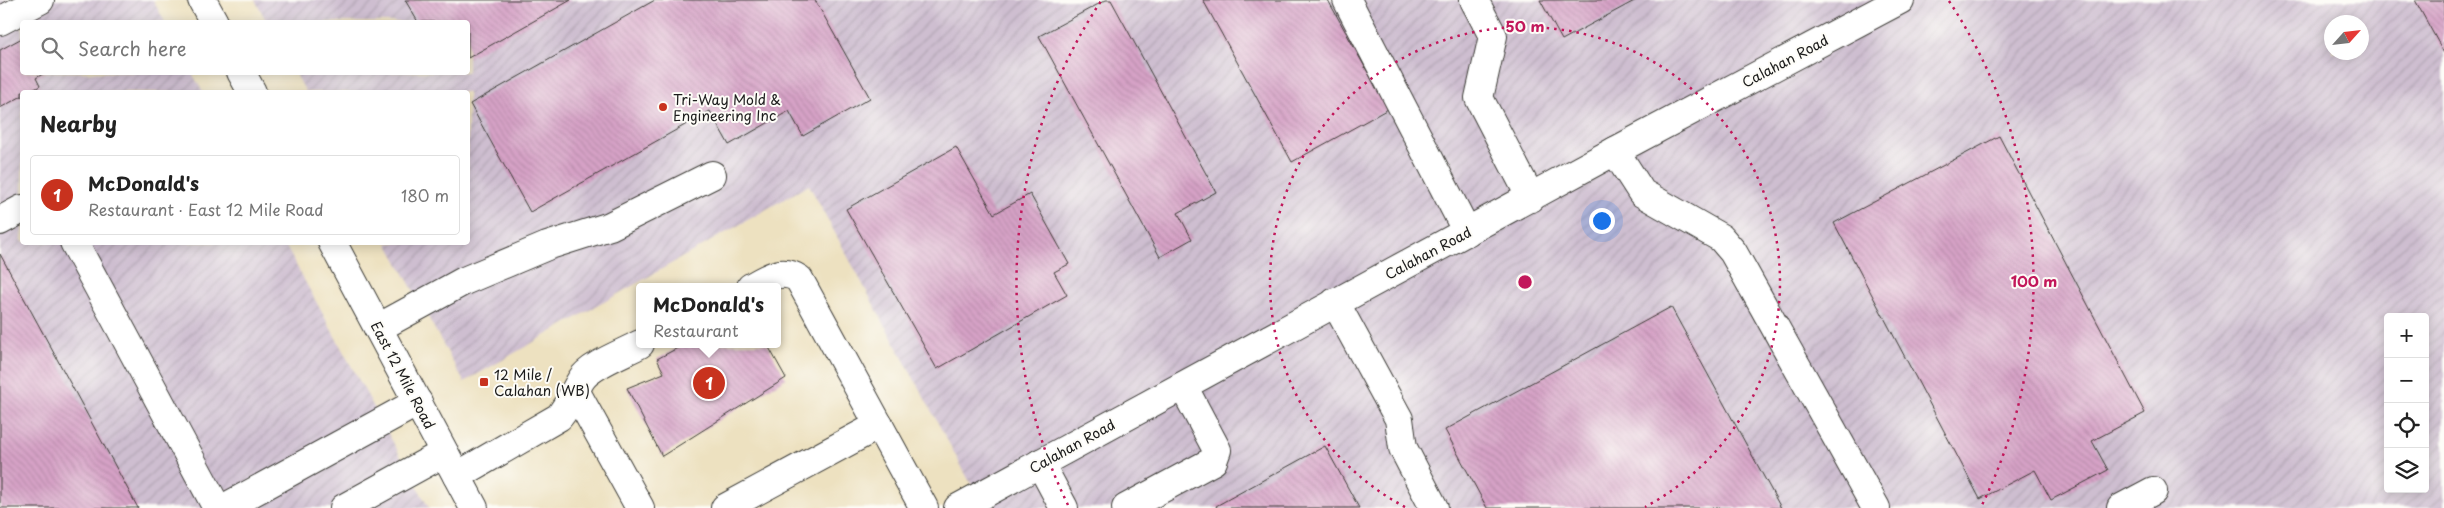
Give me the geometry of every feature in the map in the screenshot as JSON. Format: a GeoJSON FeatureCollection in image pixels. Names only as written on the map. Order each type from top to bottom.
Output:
{"type":"FeatureCollection","features":[{"type":"Feature","properties":{"kind":"street"},"geometry":{"type":"LineString","coordinates":[[0,21],[40,0]]}},
{"type":"Feature","properties":{"kind":"street"},"geometry":{"type":"LineString","coordinates":[[202,0],[213,20]]}},
{"type":"Feature","properties":{"kind":"street"},"geometry":{"type":"LineString","coordinates":[[1347,0],[1467,232]]}},
{"type":"Feature","properties":{"kind":"street"},"geometry":{"type":"LineString","coordinates":[[1474,0],[1493,36],[1479,98],[1531,198]]}},
{"type":"Feature","properties":{"kind":"street","name":"Calahan Road"},"geometry":{"type":"LineString","coordinates":[[958,508],[1615,151],[1900,0]]}},
{"type":"Feature","properties":{"kind":"street"},"geometry":{"type":"LineString","coordinates":[[1615,151],[1642,193],[1720,238],[1733,252],[1876,508]]}},
{"type":"Feature","properties":{"kind":"street"},"geometry":{"type":"LineString","coordinates":[[378,328],[464,281],[547,246],[610,226],[712,174]]}},
{"type":"Feature","properties":{"kind":"street"},"geometry":{"type":"LineString","coordinates":[[0,221],[20,209]]}},
{"type":"Feature","properties":{"kind":"street"},"geometry":{"type":"LineString","coordinates":[[76,245],[217,508]]}},
{"type":"Feature","properties":{"kind":"street","name":"East 12 Mile Road"},"geometry":{"type":"LineString","coordinates":[[334,245],[474,508]]}},
{"type":"Feature","properties":{"kind":"street"},"geometry":{"type":"LineString","coordinates":[[759,283],[782,272],[792,274],[799,279],[924,508]]}},
{"type":"Feature","properties":{"kind":"street"},"geometry":{"type":"LineString","coordinates":[[1335,302],[1399,419],[1403,448],[1434,508]]}},
{"type":"Feature","properties":{"kind":"street"},"geometry":{"type":"LineString","coordinates":[[344,508],[559,417],[569,406],[581,380],[591,370],[636,346]]}},
{"type":"Feature","properties":{"kind":"street"},"geometry":{"type":"LineString","coordinates":[[1126,508],[1213,461],[1216,450],[1183,386]]}},
{"type":"Feature","properties":{"kind":"street"},"geometry":{"type":"LineString","coordinates":[[576,392],[640,508]]}},
{"type":"Feature","properties":{"kind":"street"},"geometry":{"type":"LineString","coordinates":[[224,508],[418,402]]}},
{"type":"Feature","properties":{"kind":"street"},"geometry":{"type":"LineString","coordinates":[[725,508],[879,425]]}},
{"type":"Feature","properties":{"kind":"street"},"geometry":{"type":"LineString","coordinates":[[1040,463],[1064,508]]}},
{"type":"Feature","properties":{"kind":"street"},"geometry":{"type":"LineString","coordinates":[[2120,508],[2152,490]]}},
{"type":"Feature","properties":{"kind":"shaded area"},"geometry":{"type":"Polygon","coordinates":[[[0,0],[153,0],[164,20],[20,20],[20,75],[193,75],[202,90],[20,90],[20,245],[285,245],[429,508],[0,508],[0,0]]]}},
{"type":"Feature","properties":{"kind":"shaded area"},"geometry":{"type":"Polygon","coordinates":[[[255,0],[2444,0],[2444,508],[984,508],[809,185],[464,382],[388,245],[470,245],[470,90],[305,90],[296,75],[470,75],[470,20],[266,20],[255,0]]]}},
{"type":"Feature","properties":{"kind":"building"},"geometry":{"type":"Polygon","coordinates":[[[405,0],[571,0],[470,57],[470,20],[417,20],[405,0]]]}},
{"type":"Feature","properties":{"kind":"building","name":"Tri-Way Mold & Engineering Inc"},"geometry":{"type":"Polygon","coordinates":[[[655,0],[815,0],[870,98],[803,136],[789,111],[729,145],[710,111],[530,212],[470,104],[655,0]]]}},
{"type":"Feature","properties":{"kind":"building"},"geometry":{"type":"Polygon","coordinates":[[[1106,0],[1111,0],[1216,192],[1178,213],[1192,239],[1160,257],[1039,36],[1106,0]]]}},
{"type":"Feature","properties":{"kind":"building"},"geometry":{"type":"Polygon","coordinates":[[[1203,0],[1328,0],[1388,109],[1292,162],[1203,0]]]}},
{"type":"Feature","properties":{"kind":"building"},"geometry":{"type":"Polygon","coordinates":[[[1540,0],[1636,0],[1562,40],[1540,0]]]}},
{"type":"Feature","properties":{"kind":"building"},"geometry":{"type":"Polygon","coordinates":[[[2415,0],[2444,0],[2444,53],[2415,0]]]}},
{"type":"Feature","properties":{"kind":"building"},"geometry":{"type":"Polygon","coordinates":[[[20,39],[20,75],[41,75],[36,78],[40,86],[33,90],[20,90],[20,97],[0,108],[0,50],[20,39]]]}},
{"type":"Feature","properties":{"kind":"building"},"geometry":{"type":"Polygon","coordinates":[[[1999,136],[2145,413],[2092,441],[2108,470],[2051,500],[2035,470],[1980,499],[1834,223],[1999,136]]]}},
{"type":"Feature","properties":{"kind":"building"},"geometry":{"type":"Polygon","coordinates":[[[956,147],[994,214],[1030,194],[1069,264],[1054,272],[1067,295],[937,369],[846,209],[956,147]]]}},
{"type":"Feature","properties":{"kind":"building"},"geometry":{"type":"Polygon","coordinates":[[[0,254],[138,508],[0,508],[0,254]]]}},
{"type":"Feature","properties":{"kind":"building"},"geometry":{"type":"Polygon","coordinates":[[[1671,307],[1781,508],[1487,508],[1445,430],[1671,307]]]}},
{"type":"Feature","properties":{"kind":"building"},"geometry":{"type":"Polygon","coordinates":[[[678,348],[769,348],[786,378],[662,456],[627,388],[664,373],[657,359],[678,348]]]}},
{"type":"Feature","properties":{"kind":"building"},"geometry":{"type":"Polygon","coordinates":[[[1325,446],[1359,508],[1217,508],[1216,506],[1325,446]]]}},
{"type":"Feature","properties":{"kind":"place","name":"Tri-Way Mold & Engineering Inc"},"geometry":{"type":"Point","coordinates":[663,107]}},
{"type":"Feature","properties":{"kind":"place","name":"12 Mile / Calahan (WB)"},"geometry":{"type":"Point","coordinates":[484,382]}},
{"type":"Feature","properties":{"kind":"place","name":"McDonald's"},"geometry":{"type":"Point","coordinates":[709,383]}}]}
